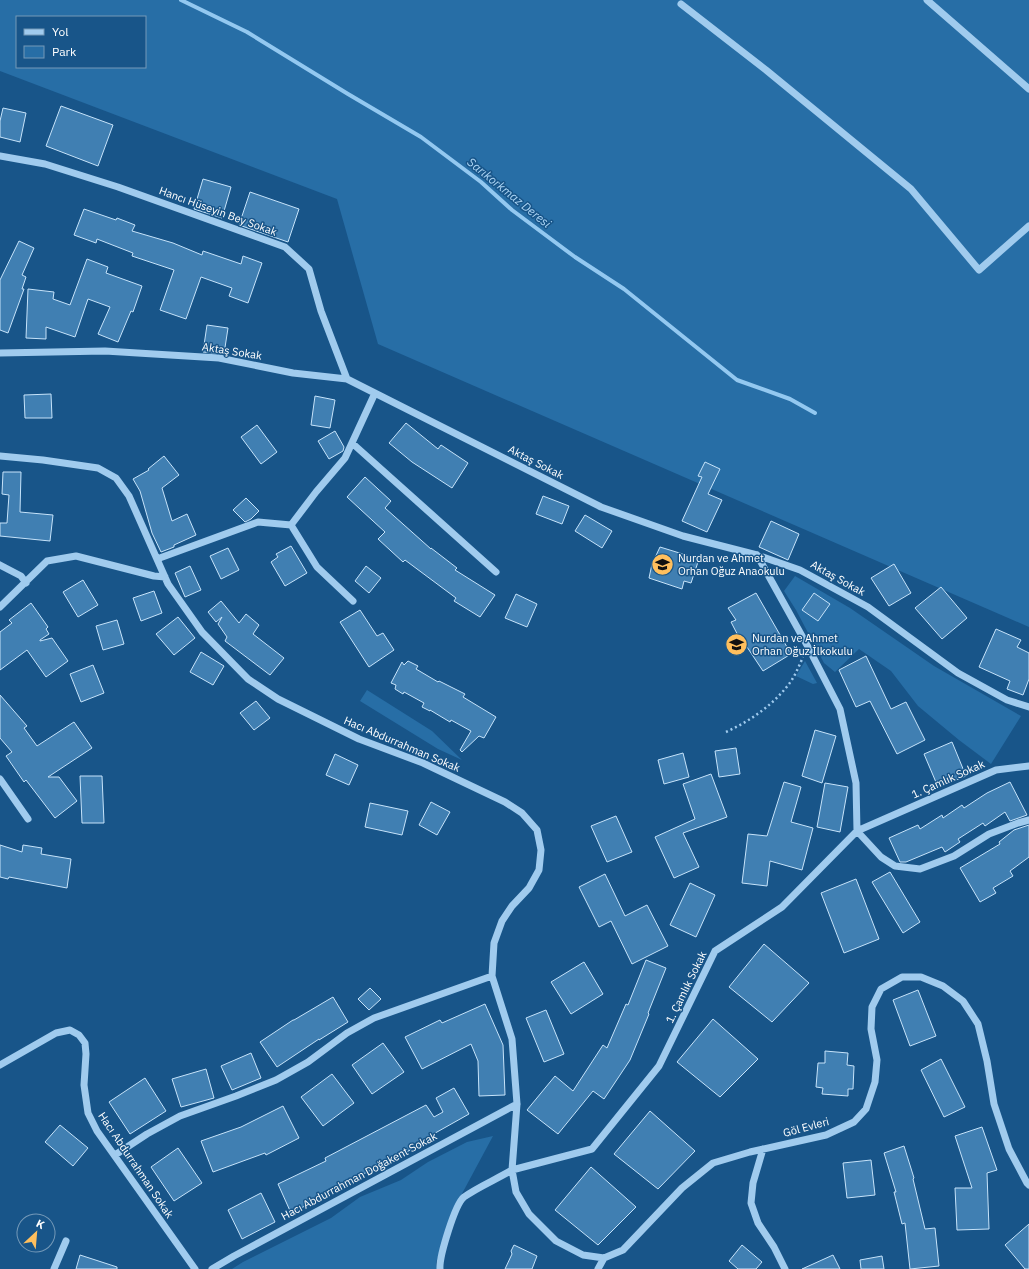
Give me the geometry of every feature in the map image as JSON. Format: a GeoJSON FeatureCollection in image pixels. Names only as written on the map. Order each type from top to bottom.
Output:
{"type":"FeatureCollection","features":[{"type":"Feature","properties":{"kind":"street"},"geometry":{"type":"LineString","coordinates":[[927,0],[1029,89]]}},
{"type":"Feature","properties":{"kind":"street"},"geometry":{"type":"LineString","coordinates":[[681,4],[772,74],[911,189],[979,270],[1029,226]]}},
{"type":"Feature","properties":{"kind":"street","name":"Hancı Hüseyin Bey Sokak"},"geometry":{"type":"LineString","coordinates":[[0,156],[59,168],[118,187],[285,247],[309,269],[321,311],[347,379]]}},
{"type":"Feature","properties":{"kind":"street","name":"Aktaş Sokak"},"geometry":{"type":"LineString","coordinates":[[0,353],[106,351],[219,358],[293,373],[347,379],[601,507],[683,536],[757,555],[800,570],[868,608],[958,673],[1007,700],[1029,707]]}},
{"type":"Feature","properties":{"kind":"street"},"geometry":{"type":"LineString","coordinates":[[291,525],[316,492],[345,458],[375,394]]}},
{"type":"Feature","properties":{"kind":"street"},"geometry":{"type":"LineString","coordinates":[[352,443],[496,572]]}},
{"type":"Feature","properties":{"kind":"street","name":"Hacı Abdurrahman Sokak"},"geometry":{"type":"LineString","coordinates":[[0,456],[43,460],[98,468],[116,478],[129,496],[168,584],[202,632],[248,679],[278,699],[359,739],[423,763],[505,802],[522,813],[537,830],[541,850],[539,870],[529,888],[512,906],[502,921],[494,942],[492,976],[512,1039],[517,1104],[512,1170]]}},
{"type":"Feature","properties":{"kind":"street"},"geometry":{"type":"LineString","coordinates":[[157,559],[258,522],[291,525]]}},
{"type":"Feature","properties":{"kind":"street"},"geometry":{"type":"LineString","coordinates":[[291,525],[317,567],[353,601]]}},
{"type":"Feature","properties":{"kind":"street"},"geometry":{"type":"LineString","coordinates":[[757,555],[807,645],[840,709],[856,783],[857,831],[881,857],[895,866],[920,869],[954,856],[989,834],[1029,820]]}},
{"type":"Feature","properties":{"kind":"street"},"geometry":{"type":"LineString","coordinates":[[0,607],[47,562],[76,556],[165,578]]}},
{"type":"Feature","properties":{"kind":"street"},"geometry":{"type":"LineString","coordinates":[[0,565],[21,576],[26,583]]}},
{"type":"Feature","properties":{"kind":"street","name":"1. Çamlık Sokak"},"geometry":{"type":"LineString","coordinates":[[512,1170],[592,1149],[659,1066],[715,951],[782,907],[857,831],[996,770],[1029,766]]}},
{"type":"Feature","properties":{"kind":"street"},"geometry":{"type":"LineString","coordinates":[[0,779],[2,788],[28,819]]}},
{"type":"Feature","properties":{"kind":"street"},"geometry":{"type":"LineString","coordinates":[[115,1155],[147,1134],[180,1116],[276,1080],[308,1062],[347,1034],[374,1018],[492,976]]}},
{"type":"Feature","properties":{"kind":"street","name":"Göl Evleri"},"geometry":{"type":"LineString","coordinates":[[604,1258],[623,1250],[682,1188],[713,1163],[750,1152],[826,1135],[854,1122],[866,1109],[874,1082],[877,1060],[871,1029],[872,1007],[881,989],[902,977],[920,977],[943,986],[963,1001],[978,1024],[987,1061],[994,1104],[1009,1149],[1029,1185]]}},
{"type":"Feature","properties":{"kind":"street","name":"Hacı Abdurrahman Sokak"},"geometry":{"type":"LineString","coordinates":[[0,1065],[56,1033],[70,1030],[79,1035],[85,1043],[86,1049],[84,1085],[88,1113],[97,1131],[195,1269]]}},
{"type":"Feature","properties":{"kind":"street","name":"Hacı Abdurrahman Doğakent Sokak"},"geometry":{"type":"LineString","coordinates":[[212,1269],[248,1248],[517,1104]]}},
{"type":"Feature","properties":{"kind":"street"},"geometry":{"type":"LineString","coordinates":[[763,1149],[753,1183],[751,1203],[758,1223],[786,1269]]}},
{"type":"Feature","properties":{"kind":"street"},"geometry":{"type":"LineString","coordinates":[[440,1269],[447,1233],[462,1198],[512,1170],[516,1192],[529,1214],[556,1241],[583,1255],[604,1258],[598,1269]]}},
{"type":"Feature","properties":{"kind":"street"},"geometry":{"type":"LineString","coordinates":[[54,1269],[66,1241]]}},
{"type":"Feature","properties":{"kind":"path"},"geometry":{"type":"LineString","coordinates":[[726,732],[742,724],[772,703],[790,683],[804,656]]}},
{"type":"Feature","properties":{"kind":"green space"},"geometry":{"type":"Polygon","coordinates":[[[0,0],[1029,0],[1029,627],[378,344],[337,199],[0,71],[0,0]]]}},
{"type":"Feature","properties":{"kind":"green space"},"geometry":{"type":"Polygon","coordinates":[[[795,576],[850,608],[934,666],[1021,716],[991,764],[918,706],[891,671],[859,649],[835,672],[824,663],[796,610],[784,591],[795,576]]]}},
{"type":"Feature","properties":{"kind":"green space"},"geometry":{"type":"Polygon","coordinates":[[[805,661],[817,683],[813,684],[796,676],[805,661]]]}},
{"type":"Feature","properties":{"kind":"green space"},"geometry":{"type":"Polygon","coordinates":[[[367,690],[432,731],[462,760],[438,749],[360,701],[367,690]]]}},
{"type":"Feature","properties":{"kind":"green space"},"geometry":{"type":"Polygon","coordinates":[[[493,1136],[450,1216],[436,1263],[437,1269],[232,1269],[331,1218],[360,1197],[401,1180],[428,1162],[467,1142],[493,1136]]]}},
{"type":"Feature","properties":{"kind":"building"},"geometry":{"type":"Polygon","coordinates":[[[61,106],[113,125],[98,166],[46,146],[61,106]]]}},
{"type":"Feature","properties":{"kind":"building"},"geometry":{"type":"Polygon","coordinates":[[[3,108],[26,113],[20,142],[0,137],[0,121],[3,108]]]}},
{"type":"Feature","properties":{"kind":"building"},"geometry":{"type":"Polygon","coordinates":[[[203,179],[231,187],[222,218],[194,209],[203,179]]]}},
{"type":"Feature","properties":{"kind":"building"},"geometry":{"type":"Polygon","coordinates":[[[250,192],[299,209],[288,242],[239,225],[250,192]]]}},
{"type":"Feature","properties":{"kind":"building"},"geometry":{"type":"Polygon","coordinates":[[[84,209],[116,220],[117,218],[135,225],[132,231],[173,243],[202,255],[203,251],[241,264],[243,256],[262,263],[248,303],[229,296],[232,288],[201,277],[186,319],[160,310],[174,270],[132,256],[133,253],[97,239],[96,243],[74,235],[84,209]]]}},
{"type":"Feature","properties":{"kind":"building"},"geometry":{"type":"Polygon","coordinates":[[[19,241],[34,248],[22,275],[26,277],[22,289],[24,289],[8,333],[0,330],[0,280],[19,241]]]}},
{"type":"Feature","properties":{"kind":"building"},"geometry":{"type":"Polygon","coordinates":[[[87,259],[108,267],[106,273],[142,286],[133,312],[131,311],[118,342],[98,334],[110,307],[88,299],[75,337],[46,327],[46,339],[26,338],[28,289],[54,292],[53,299],[70,305],[87,259]]]}},
{"type":"Feature","properties":{"kind":"building"},"geometry":{"type":"Polygon","coordinates":[[[207,325],[228,328],[224,354],[203,352],[207,325]]]}},
{"type":"Feature","properties":{"kind":"building"},"geometry":{"type":"Polygon","coordinates":[[[51,394],[52,418],[25,418],[24,395],[51,394]]]}},
{"type":"Feature","properties":{"kind":"building"},"geometry":{"type":"Polygon","coordinates":[[[315,396],[335,400],[330,428],[311,425],[315,396]]]}},
{"type":"Feature","properties":{"kind":"building"},"geometry":{"type":"Polygon","coordinates":[[[406,423],[438,449],[441,445],[468,463],[452,488],[412,462],[389,443],[406,423]]]}},
{"type":"Feature","properties":{"kind":"building"},"geometry":{"type":"Polygon","coordinates":[[[257,425],[277,452],[261,464],[241,437],[257,425]]]}},
{"type":"Feature","properties":{"kind":"building"},"geometry":{"type":"Polygon","coordinates":[[[335,431],[344,447],[343,451],[329,459],[318,441],[335,431]]]}},
{"type":"Feature","properties":{"kind":"building"},"geometry":{"type":"Polygon","coordinates":[[[164,456],[179,475],[162,488],[172,521],[187,514],[196,535],[161,552],[152,533],[140,491],[133,479],[149,470],[148,469],[164,456]]]}},
{"type":"Feature","properties":{"kind":"building"},"geometry":{"type":"Polygon","coordinates":[[[705,462],[720,469],[708,494],[722,500],[707,532],[682,521],[702,477],[698,476],[705,462]]]}},
{"type":"Feature","properties":{"kind":"building"},"geometry":{"type":"Polygon","coordinates":[[[3,472],[21,472],[20,512],[53,515],[50,541],[0,536],[0,523],[7,523],[9,495],[2,494],[3,472]]]}},
{"type":"Feature","properties":{"kind":"building"},"geometry":{"type":"Polygon","coordinates":[[[365,477],[391,501],[385,508],[431,549],[457,568],[455,570],[495,595],[480,617],[454,601],[456,598],[405,560],[403,562],[378,539],[385,532],[347,497],[365,477]]]}},
{"type":"Feature","properties":{"kind":"building"},"geometry":{"type":"Polygon","coordinates":[[[543,496],[569,506],[562,524],[536,514],[543,496]]]}},
{"type":"Feature","properties":{"kind":"building"},"geometry":{"type":"Polygon","coordinates":[[[246,498],[259,511],[251,519],[245,522],[233,510],[246,498]]]}},
{"type":"Feature","properties":{"kind":"building"},"geometry":{"type":"Polygon","coordinates":[[[585,515],[612,531],[602,548],[575,531],[585,515]]]}},
{"type":"Feature","properties":{"kind":"building"},"geometry":{"type":"Polygon","coordinates":[[[771,521],[799,534],[788,560],[759,547],[771,521]]]}},
{"type":"Feature","properties":{"kind":"building"},"geometry":{"type":"Polygon","coordinates":[[[291,546],[307,573],[285,586],[271,562],[278,557],[276,554],[291,546]]]}},
{"type":"Feature","properties":{"kind":"building"},"geometry":{"type":"Polygon","coordinates":[[[660,547],[699,559],[691,583],[684,581],[682,589],[649,578],[652,564],[660,547]]]}},
{"type":"Feature","properties":{"kind":"building"},"geometry":{"type":"Polygon","coordinates":[[[228,548],[239,570],[221,579],[210,556],[228,548]]]}},
{"type":"Feature","properties":{"kind":"building"},"geometry":{"type":"Polygon","coordinates":[[[894,564],[911,593],[889,606],[871,578],[894,564]]]}},
{"type":"Feature","properties":{"kind":"building"},"geometry":{"type":"Polygon","coordinates":[[[190,566],[201,590],[185,597],[175,573],[190,566]]]}},
{"type":"Feature","properties":{"kind":"building"},"geometry":{"type":"Polygon","coordinates":[[[366,566],[381,578],[369,593],[355,581],[366,566]]]}},
{"type":"Feature","properties":{"kind":"building"},"geometry":{"type":"Polygon","coordinates":[[[83,580],[98,605],[78,617],[63,592],[83,580]]]}},
{"type":"Feature","properties":{"kind":"building"},"geometry":{"type":"Polygon","coordinates":[[[941,587],[967,618],[942,639],[915,608],[941,587]]]}},
{"type":"Feature","properties":{"kind":"building"},"geometry":{"type":"Polygon","coordinates":[[[154,591],[162,613],[141,621],[133,598],[154,591]]]}},
{"type":"Feature","properties":{"kind":"building"},"geometry":{"type":"Polygon","coordinates":[[[756,593],[791,654],[763,671],[747,647],[745,649],[731,622],[736,620],[728,608],[756,593]]]}},
{"type":"Feature","properties":{"kind":"building"},"geometry":{"type":"Polygon","coordinates":[[[814,593],[830,604],[818,621],[802,610],[814,593]]]}},
{"type":"Feature","properties":{"kind":"building"},"geometry":{"type":"Polygon","coordinates":[[[516,594],[537,604],[527,627],[505,618],[516,594]]]}},
{"type":"Feature","properties":{"kind":"building"},"geometry":{"type":"Polygon","coordinates":[[[221,601],[239,623],[246,614],[259,625],[253,634],[284,658],[270,675],[225,641],[227,637],[218,624],[222,617],[216,622],[208,612],[221,601]]]}},
{"type":"Feature","properties":{"kind":"building"},"geometry":{"type":"Polygon","coordinates":[[[31,603],[48,627],[46,629],[49,634],[40,641],[52,638],[68,661],[46,677],[27,650],[0,670],[0,632],[12,623],[9,620],[31,603]]]}},
{"type":"Feature","properties":{"kind":"building"},"geometry":{"type":"Polygon","coordinates":[[[360,610],[377,636],[383,633],[394,650],[369,667],[340,622],[360,610]]]}},
{"type":"Feature","properties":{"kind":"building"},"geometry":{"type":"Polygon","coordinates":[[[178,617],[195,638],[174,655],[156,634],[178,617]]]}},
{"type":"Feature","properties":{"kind":"building"},"geometry":{"type":"Polygon","coordinates":[[[117,620],[124,644],[103,650],[96,626],[117,620]]]}},
{"type":"Feature","properties":{"kind":"building"},"geometry":{"type":"Polygon","coordinates":[[[996,629],[1021,640],[1017,647],[1029,653],[1029,679],[1023,695],[1007,689],[1010,681],[979,667],[996,629]]]}},
{"type":"Feature","properties":{"kind":"building"},"geometry":{"type":"Polygon","coordinates":[[[201,652],[224,666],[213,685],[190,672],[201,652]]]}},
{"type":"Feature","properties":{"kind":"building"},"geometry":{"type":"Polygon","coordinates":[[[866,656],[891,709],[906,702],[925,740],[897,754],[870,701],[856,707],[839,670],[866,656]]]}},
{"type":"Feature","properties":{"kind":"building"},"geometry":{"type":"Polygon","coordinates":[[[408,661],[418,666],[416,669],[438,682],[439,681],[465,694],[463,697],[496,717],[484,738],[479,736],[462,752],[460,750],[471,731],[422,707],[424,703],[404,692],[403,694],[395,689],[396,685],[391,683],[402,662],[404,665],[408,661]]]}},
{"type":"Feature","properties":{"kind":"building"},"geometry":{"type":"Polygon","coordinates":[[[93,665],[104,693],[81,702],[70,674],[93,665]]]}},
{"type":"Feature","properties":{"kind":"building"},"geometry":{"type":"Polygon","coordinates":[[[0,695],[27,726],[24,728],[37,746],[74,722],[92,748],[48,777],[59,777],[77,801],[55,818],[26,780],[24,782],[6,756],[12,752],[0,738],[0,695]]]}},
{"type":"Feature","properties":{"kind":"building"},"geometry":{"type":"Polygon","coordinates":[[[256,701],[270,718],[254,730],[240,713],[256,701]]]}},
{"type":"Feature","properties":{"kind":"building"},"geometry":{"type":"Polygon","coordinates":[[[815,730],[836,736],[822,783],[802,776],[815,730]]]}},
{"type":"Feature","properties":{"kind":"building"},"geometry":{"type":"Polygon","coordinates":[[[952,742],[966,776],[938,787],[924,754],[952,742]]]}},
{"type":"Feature","properties":{"kind":"building"},"geometry":{"type":"Polygon","coordinates":[[[736,748],[740,774],[719,777],[715,751],[736,748]]]}},
{"type":"Feature","properties":{"kind":"building"},"geometry":{"type":"Polygon","coordinates":[[[683,753],[689,777],[664,784],[658,760],[683,753]]]}},
{"type":"Feature","properties":{"kind":"building"},"geometry":{"type":"Polygon","coordinates":[[[335,754],[358,765],[349,785],[326,775],[335,754]]]}},
{"type":"Feature","properties":{"kind":"building"},"geometry":{"type":"Polygon","coordinates":[[[711,774],[727,817],[683,833],[699,867],[674,878],[655,837],[695,819],[683,784],[711,774]]]}},
{"type":"Feature","properties":{"kind":"building"},"geometry":{"type":"Polygon","coordinates":[[[80,776],[102,776],[104,823],[82,823],[80,776]]]}},
{"type":"Feature","properties":{"kind":"building"},"geometry":{"type":"Polygon","coordinates":[[[784,782],[801,787],[791,822],[813,828],[802,870],[770,861],[767,886],[742,883],[748,834],[767,836],[784,782]]]}},
{"type":"Feature","properties":{"kind":"building"},"geometry":{"type":"Polygon","coordinates":[[[1010,782],[1027,815],[1010,821],[1005,812],[985,826],[983,823],[958,839],[960,842],[945,852],[942,847],[906,862],[900,862],[889,838],[918,825],[920,829],[942,815],[943,818],[962,805],[964,808],[987,793],[1010,782]]]}},
{"type":"Feature","properties":{"kind":"building"},"geometry":{"type":"Polygon","coordinates":[[[825,783],[848,787],[840,832],[817,827],[825,783]]]}},
{"type":"Feature","properties":{"kind":"building"},"geometry":{"type":"Polygon","coordinates":[[[431,802],[450,812],[437,835],[419,825],[431,802]]]}},
{"type":"Feature","properties":{"kind":"building"},"geometry":{"type":"Polygon","coordinates":[[[370,803],[408,811],[402,835],[365,827],[370,803]]]}},
{"type":"Feature","properties":{"kind":"building"},"geometry":{"type":"Polygon","coordinates":[[[616,816],[632,852],[607,862],[591,826],[616,816]]]}},
{"type":"Feature","properties":{"kind":"building"},"geometry":{"type":"Polygon","coordinates":[[[1029,825],[1029,857],[1010,871],[1013,876],[993,888],[996,893],[980,902],[960,868],[1000,844],[999,842],[1014,830],[1029,825]]]}},
{"type":"Feature","properties":{"kind":"building"},"geometry":{"type":"Polygon","coordinates":[[[0,845],[22,852],[23,845],[42,848],[41,854],[71,859],[67,888],[9,877],[8,879],[0,877],[0,845]]]}},
{"type":"Feature","properties":{"kind":"building"},"geometry":{"type":"Polygon","coordinates":[[[890,872],[920,922],[903,933],[872,882],[890,872]]]}},
{"type":"Feature","properties":{"kind":"building"},"geometry":{"type":"Polygon","coordinates":[[[605,874],[625,916],[647,905],[668,946],[632,964],[611,921],[599,927],[579,887],[605,874]]]}},
{"type":"Feature","properties":{"kind":"building"},"geometry":{"type":"Polygon","coordinates":[[[856,879],[879,939],[844,953],[821,893],[856,879]]]}},
{"type":"Feature","properties":{"kind":"building"},"geometry":{"type":"Polygon","coordinates":[[[690,883],[715,895],[696,937],[670,925],[690,883]]]}},
{"type":"Feature","properties":{"kind":"building"},"geometry":{"type":"Polygon","coordinates":[[[764,944],[809,983],[772,1022],[729,987],[764,944]]]}},
{"type":"Feature","properties":{"kind":"building"},"geometry":{"type":"Polygon","coordinates":[[[646,960],[666,968],[630,1060],[604,1099],[593,1091],[558,1134],[527,1110],[555,1076],[573,1091],[603,1045],[607,1048],[626,1004],[628,1005],[646,960]]]}},
{"type":"Feature","properties":{"kind":"building"},"geometry":{"type":"Polygon","coordinates":[[[584,962],[603,994],[571,1014],[551,982],[584,962]]]}},
{"type":"Feature","properties":{"kind":"building"},"geometry":{"type":"Polygon","coordinates":[[[370,988],[381,999],[369,1010],[358,999],[370,988]]]}},
{"type":"Feature","properties":{"kind":"building"},"geometry":{"type":"Polygon","coordinates":[[[918,990],[936,1036],[910,1046],[893,1000],[918,990]]]}},
{"type":"Feature","properties":{"kind":"building"},"geometry":{"type":"Polygon","coordinates":[[[333,997],[348,1022],[277,1067],[260,1042],[293,1020],[333,997]]]}},
{"type":"Feature","properties":{"kind":"building"},"geometry":{"type":"Polygon","coordinates":[[[485,1004],[503,1045],[505,1095],[479,1096],[478,1061],[471,1044],[422,1069],[405,1037],[440,1020],[442,1023],[485,1004]]]}},
{"type":"Feature","properties":{"kind":"building"},"geometry":{"type":"Polygon","coordinates":[[[546,1010],[564,1054],[544,1062],[526,1018],[546,1010]]]}},
{"type":"Feature","properties":{"kind":"building"},"geometry":{"type":"Polygon","coordinates":[[[713,1019],[758,1059],[720,1097],[677,1062],[713,1019]]]}},
{"type":"Feature","properties":{"kind":"building"},"geometry":{"type":"Polygon","coordinates":[[[383,1043],[404,1072],[372,1094],[352,1065],[383,1043]]]}},
{"type":"Feature","properties":{"kind":"building"},"geometry":{"type":"Polygon","coordinates":[[[825,1051],[848,1053],[847,1065],[854,1066],[853,1089],[848,1089],[848,1096],[822,1094],[823,1088],[816,1087],[818,1063],[825,1063],[825,1051]]]}},
{"type":"Feature","properties":{"kind":"building"},"geometry":{"type":"Polygon","coordinates":[[[251,1053],[261,1078],[232,1090],[221,1066],[251,1053]]]}},
{"type":"Feature","properties":{"kind":"building"},"geometry":{"type":"Polygon","coordinates":[[[941,1059],[965,1107],[944,1117],[921,1070],[941,1059]]]}},
{"type":"Feature","properties":{"kind":"building"},"geometry":{"type":"Polygon","coordinates":[[[206,1069],[214,1098],[181,1107],[172,1079],[206,1069]]]}},
{"type":"Feature","properties":{"kind":"building"},"geometry":{"type":"Polygon","coordinates":[[[332,1074],[354,1103],[323,1126],[301,1097],[332,1074]]]}},
{"type":"Feature","properties":{"kind":"building"},"geometry":{"type":"Polygon","coordinates":[[[145,1078],[166,1111],[130,1134],[109,1102],[145,1078]]]}},
{"type":"Feature","properties":{"kind":"building"},"geometry":{"type":"Polygon","coordinates":[[[454,1088],[469,1114],[421,1141],[422,1144],[324,1194],[325,1196],[291,1213],[278,1184],[326,1161],[325,1158],[426,1105],[434,1117],[443,1112],[436,1098],[454,1088]]]}},
{"type":"Feature","properties":{"kind":"building"},"geometry":{"type":"Polygon","coordinates":[[[283,1106],[299,1138],[266,1155],[265,1153],[213,1172],[201,1141],[241,1127],[283,1106]]]}},
{"type":"Feature","properties":{"kind":"building"},"geometry":{"type":"Polygon","coordinates":[[[650,1111],[695,1151],[658,1189],[614,1154],[650,1111]]]}},
{"type":"Feature","properties":{"kind":"building"},"geometry":{"type":"Polygon","coordinates":[[[60,1125],[88,1148],[73,1166],[45,1142],[60,1125]]]}},
{"type":"Feature","properties":{"kind":"building"},"geometry":{"type":"Polygon","coordinates":[[[982,1127],[997,1170],[987,1173],[989,1229],[957,1230],[955,1188],[972,1188],[955,1136],[982,1127]]]}},
{"type":"Feature","properties":{"kind":"building"},"geometry":{"type":"Polygon","coordinates":[[[904,1146],[914,1178],[925,1229],[935,1228],[939,1266],[910,1269],[905,1223],[902,1224],[894,1192],[896,1192],[884,1153],[904,1146]]]}},
{"type":"Feature","properties":{"kind":"building"},"geometry":{"type":"Polygon","coordinates":[[[178,1148],[202,1183],[174,1201],[151,1167],[178,1148]]]}},
{"type":"Feature","properties":{"kind":"building"},"geometry":{"type":"Polygon","coordinates":[[[871,1160],[875,1195],[847,1198],[843,1163],[871,1160]]]}},
{"type":"Feature","properties":{"kind":"building"},"geometry":{"type":"Polygon","coordinates":[[[591,1167],[636,1207],[598,1245],[555,1210],[591,1167]]]}},
{"type":"Feature","properties":{"kind":"building"},"geometry":{"type":"Polygon","coordinates":[[[261,1193],[275,1222],[242,1239],[228,1210],[261,1193]]]}},
{"type":"Feature","properties":{"kind":"building"},"geometry":{"type":"Polygon","coordinates":[[[1029,1224],[1029,1269],[1025,1269],[1005,1245],[1029,1224]]]}},
{"type":"Feature","properties":{"kind":"building"},"geometry":{"type":"Polygon","coordinates":[[[514,1245],[537,1256],[532,1269],[505,1269],[512,1254],[511,1251],[514,1245]]]}},
{"type":"Feature","properties":{"kind":"building"},"geometry":{"type":"Polygon","coordinates":[[[742,1245],[762,1262],[756,1269],[738,1269],[729,1261],[742,1245]]]}},
{"type":"Feature","properties":{"kind":"building"},"geometry":{"type":"Polygon","coordinates":[[[80,1255],[117,1267],[117,1269],[76,1269],[80,1255]]]}},
{"type":"Feature","properties":{"kind":"building"},"geometry":{"type":"Polygon","coordinates":[[[833,1255],[840,1269],[802,1269],[833,1255]]]}},
{"type":"Feature","properties":{"kind":"building"},"geometry":{"type":"Polygon","coordinates":[[[882,1256],[884,1269],[861,1269],[860,1260],[882,1256]]]}},
{"type":"Feature","properties":{"kind":"waterway","name":"Sarıkorkmaz Deresi"},"geometry":{"type":"LineString","coordinates":[[181,0],[247,32],[421,137],[481,182],[512,210],[575,257],[624,289],[737,380],[790,399],[815,413]]}},
{"type":"Feature","properties":{"kind":"place","name":"Nurdan ve Ahmet Orhan Oğuz Anaokulu"},"geometry":{"type":"Point","coordinates":[663,564]}},
{"type":"Feature","properties":{"kind":"place","name":"Nurdan ve Ahmet Orhan Oğuz İlkokulu"},"geometry":{"type":"Point","coordinates":[736,644]}}]}
